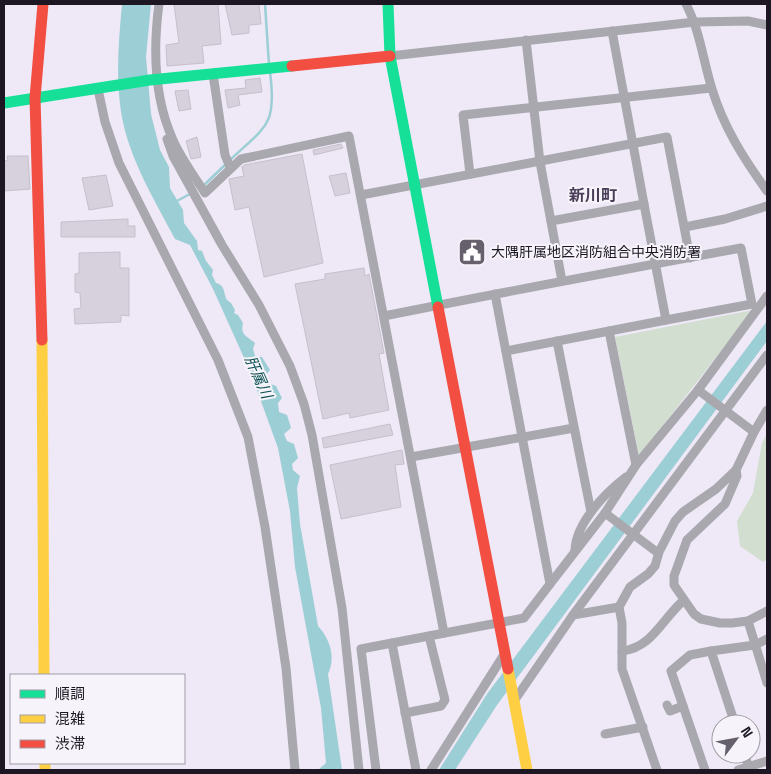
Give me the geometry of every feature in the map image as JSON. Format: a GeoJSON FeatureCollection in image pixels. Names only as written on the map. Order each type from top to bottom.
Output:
{"type":"FeatureCollection","features":[{"type":"Feature","properties":{"kind":"street"},"geometry":{"type":"LineString","coordinates":[[43,4],[35,98],[42,333],[44,674]]}},
{"type":"Feature","properties":{"kind":"street"},"geometry":{"type":"LineString","coordinates":[[159,4],[154,80],[163,114],[173,141],[204,193],[228,163],[349,136],[444,633]]}},
{"type":"Feature","properties":{"kind":"street"},"geometry":{"type":"LineString","coordinates":[[388,4],[390,56],[527,770]]}},
{"type":"Feature","properties":{"kind":"street"},"geometry":{"type":"LineString","coordinates":[[686,4],[695,22],[712,88],[726,128],[740,154],[767,191]]}},
{"type":"Feature","properties":{"kind":"street"},"geometry":{"type":"LineString","coordinates":[[4,103],[154,80],[695,22],[748,21],[767,25]]}},
{"type":"Feature","properties":{"kind":"street"},"geometry":{"type":"LineString","coordinates":[[612,31],[666,320]]}},
{"type":"Feature","properties":{"kind":"street"},"geometry":{"type":"LineString","coordinates":[[526,40],[540,162],[562,281]]}},
{"type":"Feature","properties":{"kind":"street"},"geometry":{"type":"LineString","coordinates":[[214,74],[228,163]]}},
{"type":"Feature","properties":{"kind":"street"},"geometry":{"type":"LineString","coordinates":[[470,174],[463,115],[712,88]]}},
{"type":"Feature","properties":{"kind":"street"},"geometry":{"type":"LineString","coordinates":[[100,89],[105,122],[119,163],[218,360],[248,437],[271,566],[286,668],[295,770]]}},
{"type":"Feature","properties":{"kind":"street"},"geometry":{"type":"LineString","coordinates":[[163,114],[166,135],[173,156],[263,314],[290,366],[304,404],[312,436],[342,608],[359,770]]}},
{"type":"Feature","properties":{"kind":"street"},"geometry":{"type":"LineString","coordinates":[[361,195],[668,137],[690,258]]}},
{"type":"Feature","properties":{"kind":"street"},"geometry":{"type":"LineString","coordinates":[[551,221],[644,204]]}},
{"type":"Feature","properties":{"kind":"street"},"geometry":{"type":"LineString","coordinates":[[684,227],[725,219],[767,206]]}},
{"type":"Feature","properties":{"kind":"street"},"geometry":{"type":"LineString","coordinates":[[384,316],[741,248],[755,305]]}},
{"type":"Feature","properties":{"kind":"street"},"geometry":{"type":"LineString","coordinates":[[495,294],[524,438],[550,584]]}},
{"type":"Feature","properties":{"kind":"street"},"geometry":{"type":"LineString","coordinates":[[376,770],[361,648],[524,618],[575,550],[609,516],[636,465],[702,393],[755,305],[767,296]]}},
{"type":"Feature","properties":{"kind":"street"},"geometry":{"type":"LineString","coordinates":[[506,351],[755,305]]}},
{"type":"Feature","properties":{"kind":"street"},"geometry":{"type":"LineString","coordinates":[[609,331],[636,465]]}},
{"type":"Feature","properties":{"kind":"street"},"geometry":{"type":"LineString","coordinates":[[557,341],[591,512]]}},
{"type":"Feature","properties":{"kind":"street"},"geometry":{"type":"LineString","coordinates":[[514,701],[632,534],[767,355]]}},
{"type":"Feature","properties":{"kind":"street"},"geometry":{"type":"LineString","coordinates":[[702,393],[754,432]]}},
{"type":"Feature","properties":{"kind":"street"},"geometry":{"type":"LineString","coordinates":[[658,770],[622,669],[622,623],[619,607],[630,587],[648,574],[655,566],[658,553],[675,521],[736,470],[767,410]]}},
{"type":"Feature","properties":{"kind":"street"},"geometry":{"type":"LineString","coordinates":[[411,457],[466,449],[574,428]]}},
{"type":"Feature","properties":{"kind":"street"},"geometry":{"type":"LineString","coordinates":[[736,470],[737,476],[725,504],[687,540],[674,576],[674,585],[694,614],[701,619],[720,624],[748,621],[767,611]]}},
{"type":"Feature","properties":{"kind":"street"},"geometry":{"type":"LineString","coordinates":[[575,550],[576,538],[591,512],[606,493],[630,474]]}},
{"type":"Feature","properties":{"kind":"street"},"geometry":{"type":"LineString","coordinates":[[609,516],[658,553]]}},
{"type":"Feature","properties":{"kind":"street"},"geometry":{"type":"LineString","coordinates":[[622,651],[633,650],[647,642],[670,612],[684,600]]}},
{"type":"Feature","properties":{"kind":"street"},"geometry":{"type":"LineString","coordinates":[[573,615],[619,607]]}},
{"type":"Feature","properties":{"kind":"street"},"geometry":{"type":"LineString","coordinates":[[748,621],[767,683]]}},
{"type":"Feature","properties":{"kind":"street"},"geometry":{"type":"LineString","coordinates":[[405,713],[441,706],[445,700],[429,636]]}},
{"type":"Feature","properties":{"kind":"street"},"geometry":{"type":"LineString","coordinates":[[705,770],[671,671],[690,655],[754,645],[767,640]]}},
{"type":"Feature","properties":{"kind":"street"},"geometry":{"type":"LineString","coordinates":[[392,643],[416,770]]}},
{"type":"Feature","properties":{"kind":"street"},"geometry":{"type":"LineString","coordinates":[[711,651],[732,714]]}},
{"type":"Feature","properties":{"kind":"street"},"geometry":{"type":"LineString","coordinates":[[431,770],[506,655]]}},
{"type":"Feature","properties":{"kind":"street"},"geometry":{"type":"LineString","coordinates":[[667,705],[670,711],[683,706]]}},
{"type":"Feature","properties":{"kind":"street"},"geometry":{"type":"LineString","coordinates":[[605,734],[643,727]]}},
{"type":"Feature","properties":{"kind":"street"},"geometry":{"type":"LineString","coordinates":[[738,770],[767,761]]}},
{"type":"Feature","properties":{"kind":"green space"},"geometry":{"type":"Polygon","coordinates":[[[753,310],[639,456],[615,337],[753,310]]]}},
{"type":"Feature","properties":{"kind":"green space"},"geometry":{"type":"Polygon","coordinates":[[[767,434],[767,559],[763,562],[740,546],[737,521],[753,493],[762,443],[767,434]]]}},
{"type":"Feature","properties":{"kind":"water","name":"肝属川"},"geometry":{"type":"Polygon","coordinates":[[[122,4],[151,4],[146,57],[151,114],[160,150],[169,167],[170,188],[183,210],[184,223],[197,241],[198,250],[202,251],[206,261],[213,270],[212,275],[216,283],[223,288],[227,300],[235,310],[234,313],[238,315],[243,323],[243,333],[255,343],[253,349],[255,356],[262,357],[270,370],[265,376],[268,383],[276,386],[282,398],[278,403],[279,412],[287,415],[291,428],[284,434],[287,441],[294,444],[298,458],[292,464],[293,470],[300,476],[297,488],[300,524],[318,626],[331,648],[332,661],[328,674],[342,770],[318,770],[326,763],[321,708],[295,567],[290,511],[278,448],[250,371],[213,289],[190,245],[175,239],[141,174],[123,122],[118,79],[122,4]]]}},
{"type":"Feature","properties":{"kind":"water"},"geometry":{"type":"Polygon","coordinates":[[[767,321],[767,341],[497,705],[455,770],[439,770],[487,694],[767,321]]]}},
{"type":"Feature","properties":{"kind":"building"},"geometry":{"type":"Polygon","coordinates":[[[174,4],[218,4],[221,44],[202,46],[204,63],[167,66],[166,45],[179,43],[174,4]]]}},
{"type":"Feature","properties":{"kind":"building"},"geometry":{"type":"Polygon","coordinates":[[[225,4],[259,4],[261,24],[249,25],[249,33],[232,35],[225,4]]]}},
{"type":"Feature","properties":{"kind":"building"},"geometry":{"type":"Polygon","coordinates":[[[260,78],[262,92],[238,95],[240,105],[228,108],[225,90],[246,88],[245,80],[260,78]]]}},
{"type":"Feature","properties":{"kind":"building"},"geometry":{"type":"Polygon","coordinates":[[[188,90],[191,109],[179,111],[175,91],[188,90]]]}},
{"type":"Feature","properties":{"kind":"building"},"geometry":{"type":"Polygon","coordinates":[[[197,137],[201,157],[191,159],[186,141],[197,137]]]}},
{"type":"Feature","properties":{"kind":"building"},"geometry":{"type":"Polygon","coordinates":[[[341,144],[343,148],[314,155],[313,150],[341,144]]]}},
{"type":"Feature","properties":{"kind":"building"},"geometry":{"type":"Polygon","coordinates":[[[302,154],[323,263],[264,277],[249,207],[235,210],[229,179],[244,176],[242,167],[244,165],[302,154]]]}},
{"type":"Feature","properties":{"kind":"building"},"geometry":{"type":"Polygon","coordinates":[[[7,156],[28,156],[30,189],[4,191],[4,161],[8,160],[7,156]]]}},
{"type":"Feature","properties":{"kind":"building"},"geometry":{"type":"Polygon","coordinates":[[[346,173],[350,193],[335,196],[329,176],[346,173]]]}},
{"type":"Feature","properties":{"kind":"building"},"geometry":{"type":"Polygon","coordinates":[[[106,175],[113,206],[89,210],[82,178],[106,175]]]}},
{"type":"Feature","properties":{"kind":"building"},"geometry":{"type":"Polygon","coordinates":[[[128,219],[128,226],[135,226],[135,237],[61,237],[61,222],[128,219]]]}},
{"type":"Feature","properties":{"kind":"building"},"geometry":{"type":"Polygon","coordinates":[[[120,252],[120,268],[129,268],[129,316],[121,315],[121,322],[75,324],[74,309],[81,308],[80,293],[75,292],[75,274],[79,273],[79,253],[120,252]]]}},
{"type":"Feature","properties":{"kind":"building"},"geometry":{"type":"Polygon","coordinates":[[[364,268],[365,276],[369,274],[384,353],[379,354],[389,410],[350,418],[349,413],[323,419],[295,284],[325,279],[325,274],[364,268]]]}},
{"type":"Feature","properties":{"kind":"building"},"geometry":{"type":"Polygon","coordinates":[[[390,424],[393,435],[324,448],[322,438],[390,424]]]}},
{"type":"Feature","properties":{"kind":"building"},"geometry":{"type":"Polygon","coordinates":[[[402,450],[404,464],[395,465],[401,507],[341,519],[330,465],[402,450]]]}},
{"type":"Feature","properties":{"kind":"waterway"},"geometry":{"type":"LineString","coordinates":[[265,4],[269,65]]}},
{"type":"Feature","properties":{"kind":"waterway"},"geometry":{"type":"LineString","coordinates":[[230,160],[266,124],[272,104],[270,72]]}},
{"type":"Feature","properties":{"kind":"waterway"},"geometry":{"type":"LineString","coordinates":[[203,186],[226,164]]}},
{"type":"Feature","properties":{"kind":"waterway"},"geometry":{"type":"LineString","coordinates":[[175,202],[190,194]]}},
{"type":"Feature","properties":{"kind":"traffic: fast"},"geometry":{"type":"LineString","coordinates":[[388,4],[390,56],[438,307]]}},
{"type":"Feature","properties":{"kind":"traffic: fast"},"geometry":{"type":"LineString","coordinates":[[4,103],[150,80],[292,66]]}},
{"type":"Feature","properties":{"kind":"traffic: slow"},"geometry":{"type":"LineString","coordinates":[[42,340],[44,674]]}},
{"type":"Feature","properties":{"kind":"traffic: slow"},"geometry":{"type":"LineString","coordinates":[[508,669],[527,770]]}},
{"type":"Feature","properties":{"kind":"traffic: slow"},"geometry":{"type":"LineString","coordinates":[[45,764],[45,770]]}},
{"type":"Feature","properties":{"kind":"traffic: jam"},"geometry":{"type":"LineString","coordinates":[[42,340],[35,98],[43,4]]}},
{"type":"Feature","properties":{"kind":"traffic: jam"},"geometry":{"type":"LineString","coordinates":[[292,66],[390,56]]}},
{"type":"Feature","properties":{"kind":"traffic: jam"},"geometry":{"type":"LineString","coordinates":[[438,307],[508,669]]}},
{"type":"Feature","properties":{"kind":"place","name":"大隅肝属地区消防組合中央消防署"},"geometry":{"type":"Point","coordinates":[472,252]}},
{"type":"Feature","properties":{"kind":"district","name":"新川町"},"geometry":{"type":"Point","coordinates":[593,195]}}]}
